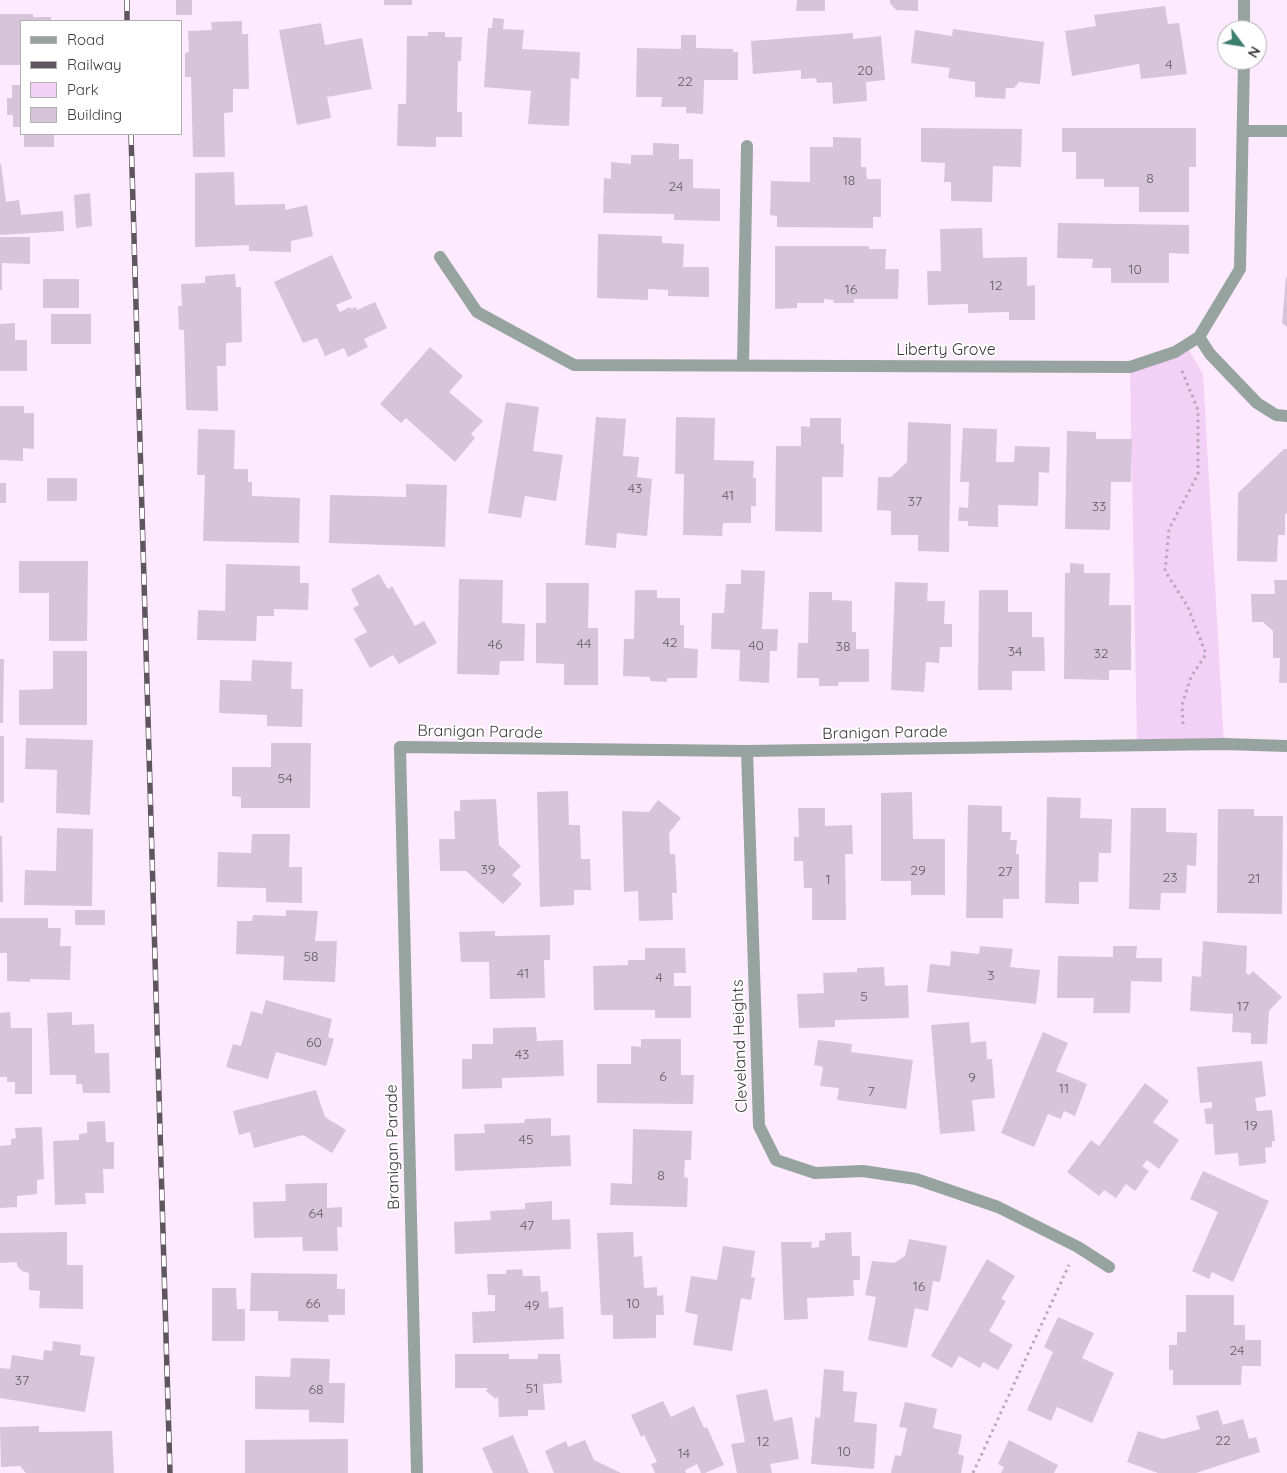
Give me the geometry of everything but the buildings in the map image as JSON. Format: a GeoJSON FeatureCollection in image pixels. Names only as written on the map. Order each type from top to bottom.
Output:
{"type":"FeatureCollection","features":[{"type":"Feature","properties":{"kind":"street"},"geometry":{"type":"LineString","coordinates":[[1244,0],[1244,20]]}},
{"type":"Feature","properties":{"kind":"street","name":"Liberty Grove"},"geometry":{"type":"LineString","coordinates":[[440,258],[478,312],[574,365],[1130,367],[1175,352],[1199,337],[1240,269],[1244,70]]}},
{"type":"Feature","properties":{"kind":"street"},"geometry":{"type":"LineString","coordinates":[[1242,131],[1287,130]]}},
{"type":"Feature","properties":{"kind":"street"},"geometry":{"type":"LineString","coordinates":[[743,366],[747,146]]}},
{"type":"Feature","properties":{"kind":"street"},"geometry":{"type":"LineString","coordinates":[[1199,337],[1210,354],[1257,403],[1276,415],[1287,416]]}},
{"type":"Feature","properties":{"kind":"street","name":"Branigan Parade"},"geometry":{"type":"LineString","coordinates":[[417,1473],[400,747],[746,751],[1183,744],[1287,746]]}},
{"type":"Feature","properties":{"kind":"street","name":"Cleveland Heights"},"geometry":{"type":"LineString","coordinates":[[746,751],[759,1126],[776,1160],[815,1173],[863,1171],[916,1179],[998,1207],[1078,1247],[1109,1268]]}},
{"type":"Feature","properties":{"kind":"path"},"geometry":{"type":"LineString","coordinates":[[1175,352],[1198,410],[1198,474],[1169,529],[1165,571],[1188,607],[1206,654],[1191,677],[1182,706],[1183,744]]}},
{"type":"Feature","properties":{"kind":"path"},"geometry":{"type":"LineString","coordinates":[[973,1473],[1078,1247]]}},
{"type":"Feature","properties":{"kind":"green space"},"geometry":{"type":"Polygon","coordinates":[[[1186,345],[1203,374],[1224,744],[1137,745],[1130,367],[1186,345]]]}},
{"type":"Feature","properties":{"kind":"railway"},"geometry":{"type":"LineString","coordinates":[[127,0],[127,20]]}},
{"type":"Feature","properties":{"kind":"railway"},"geometry":{"type":"LineString","coordinates":[[131,135],[170,1473]]}}]}
